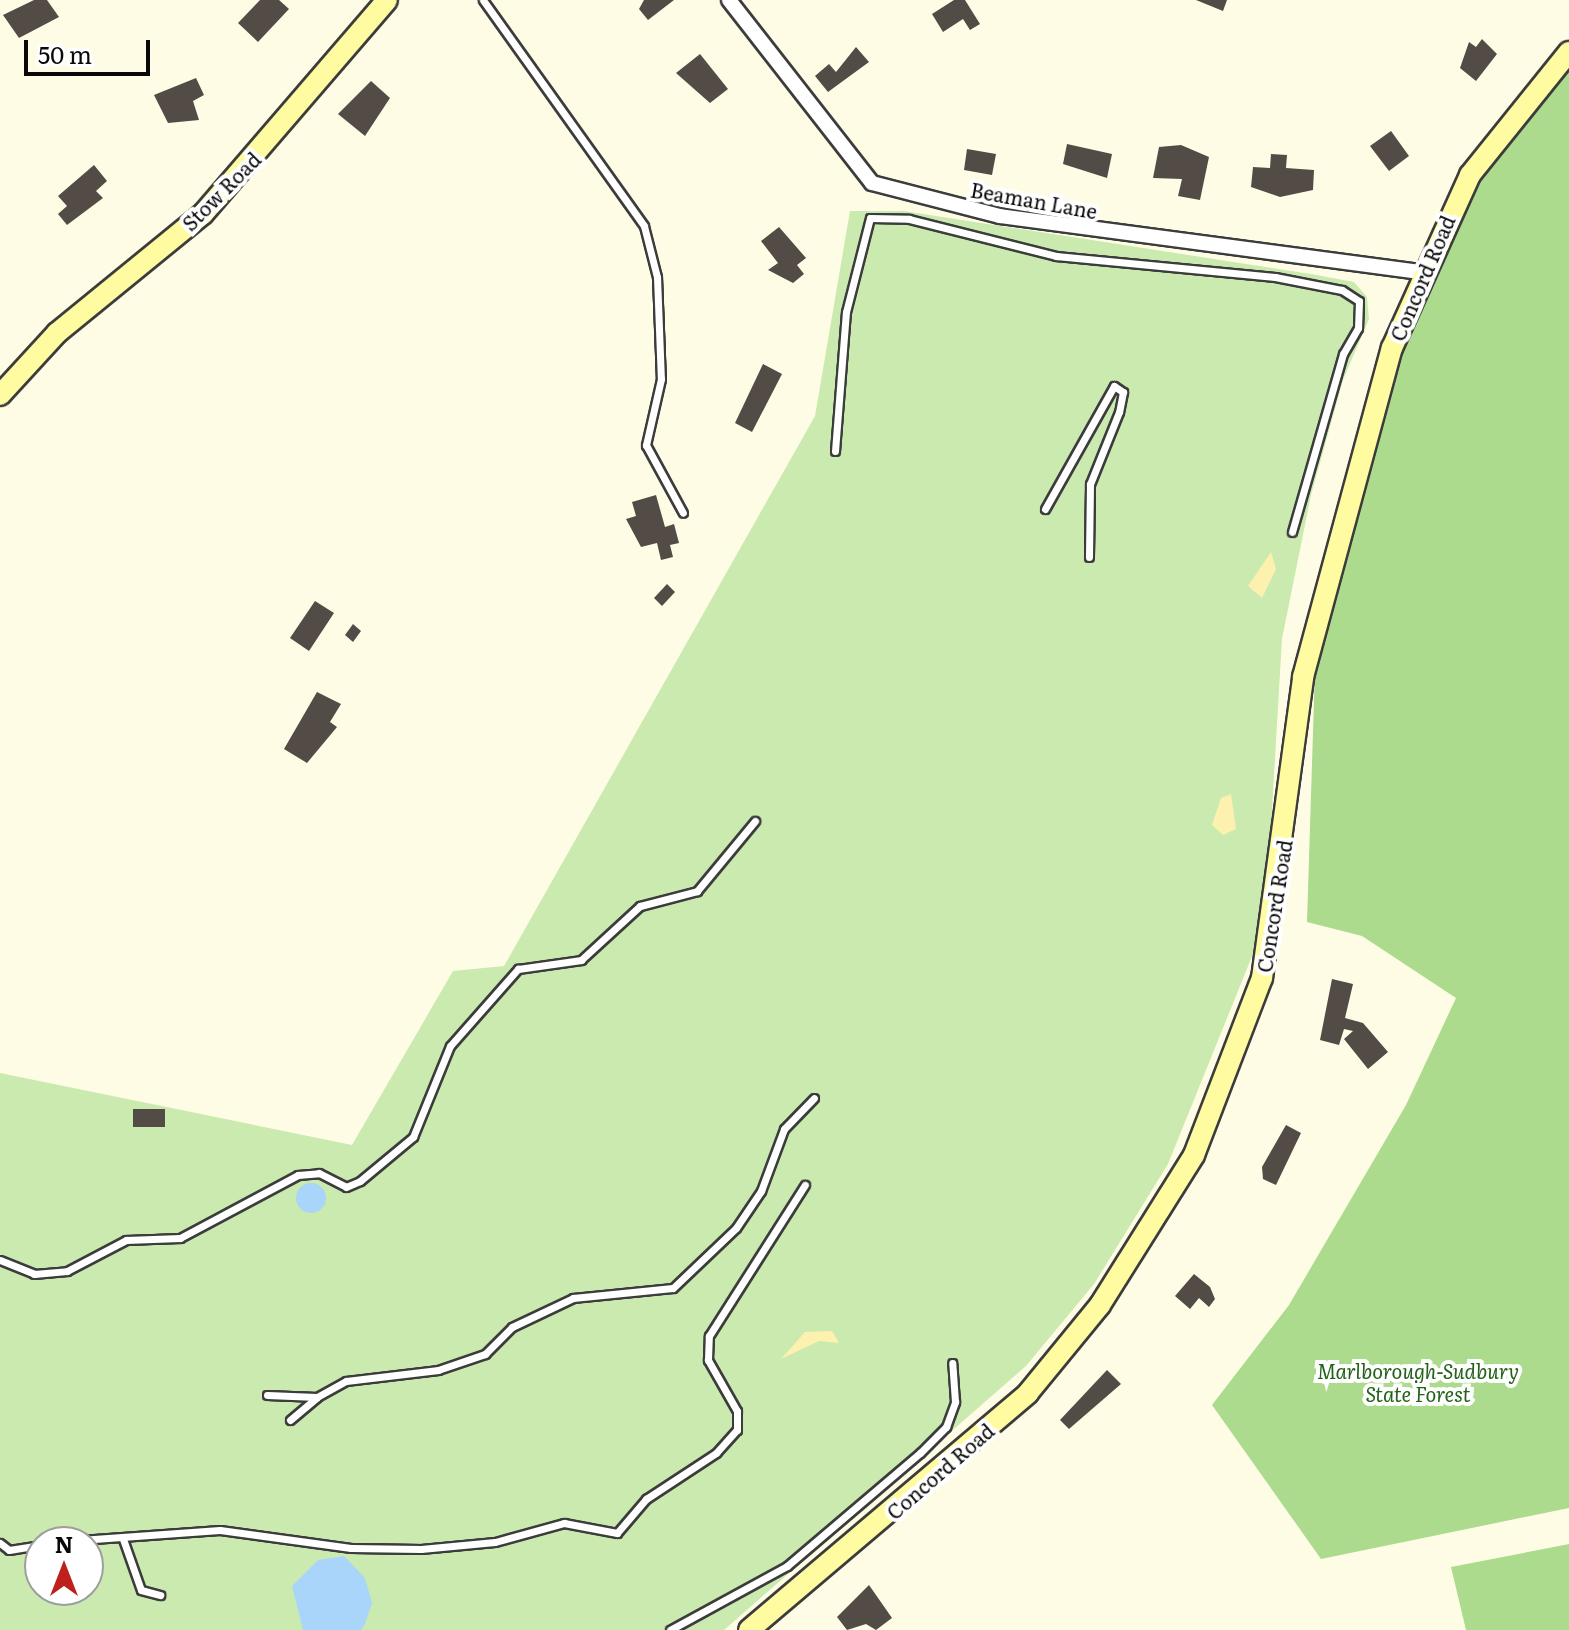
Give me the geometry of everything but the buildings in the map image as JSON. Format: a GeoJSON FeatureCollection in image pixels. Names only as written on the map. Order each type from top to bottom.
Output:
{"type":"FeatureCollection","features":[{"type":"Feature","properties":{"kind":"street","name":"Stow Road"},"geometry":{"type":"LineString","coordinates":[[0,395],[57,333],[203,214],[387,0]]}},
{"type":"Feature","properties":{"kind":"street","name":"Beaman Lane"},"geometry":{"type":"LineString","coordinates":[[729,0],[872,183],[1000,216],[1422,272]]}},
{"type":"Feature","properties":{"kind":"street","name":"Concord Road"},"geometry":{"type":"LineString","coordinates":[[749,1630],[1028,1393],[1100,1305],[1194,1155],[1262,978],[1319,603],[1362,444],[1422,272],[1491,143],[1569,52]]}},
{"type":"Feature","properties":{"kind":"lane"},"geometry":{"type":"LineString","coordinates":[[483,0],[644,226],[657,277],[661,379],[646,445],[683,513]]}},
{"type":"Feature","properties":{"kind":"lane"},"geometry":{"type":"LineString","coordinates":[[835,451],[846,312],[870,218],[909,219],[1056,256],[1275,277],[1342,290],[1359,301],[1358,328],[1343,354],[1292,532]]}},
{"type":"Feature","properties":{"kind":"lane"},"geometry":{"type":"LineString","coordinates":[[1045,509],[1114,386],[1123,392],[1119,412],[1090,484],[1089,557]]}},
{"type":"Feature","properties":{"kind":"lane"},"geometry":{"type":"LineString","coordinates":[[0,1260],[34,1274],[67,1271],[126,1240],[180,1238],[298,1175],[319,1173],[346,1187],[360,1181],[413,1137],[450,1046],[518,969],[581,960],[640,906],[697,891],[755,821]]}},
{"type":"Feature","properties":{"kind":"lane"},"geometry":{"type":"LineString","coordinates":[[290,1420],[317,1397],[346,1381],[438,1370],[485,1354],[512,1327],[573,1298],[673,1288],[736,1228],[761,1191],[784,1129],[814,1098]]}},
{"type":"Feature","properties":{"kind":"lane"},"geometry":{"type":"LineString","coordinates":[[104,1540],[123,1539],[146,1531],[220,1530],[351,1548],[421,1549],[495,1542],[564,1523],[617,1533],[646,1499],[716,1453],[737,1430],[737,1411],[708,1360],[709,1336],[805,1185]]}},
{"type":"Feature","properties":{"kind":"lane"},"geometry":{"type":"LineString","coordinates":[[670,1630],[787,1566],[920,1453],[946,1427],[955,1402],[952,1363]]}},
{"type":"Feature","properties":{"kind":"lane"},"geometry":{"type":"LineString","coordinates":[[267,1395],[317,1397]]}},
{"type":"Feature","properties":{"kind":"lane"},"geometry":{"type":"LineString","coordinates":[[123,1539],[141,1590],[160,1595]]}},
{"type":"Feature","properties":{"kind":"lane"},"geometry":{"type":"LineString","coordinates":[[0,1543],[9,1550],[24,1548]]}},
{"type":"Feature","properties":{"kind":"green space","name":"Marlborough-Sudbury State Forest"},"geometry":{"type":"Polygon","coordinates":[[[1569,49],[1569,1508],[1321,1559],[1212,1405],[1289,1305],[1406,1105],[1456,998],[1362,936],[1307,922],[1316,637],[1377,406],[1471,183],[1569,49]]]}},
{"type":"Feature","properties":{"kind":"green space"},"geometry":{"type":"Polygon","coordinates":[[[850,211],[904,211],[1311,274],[1354,282],[1367,297],[1369,319],[1343,380],[1311,495],[1282,639],[1264,945],[1257,944],[1168,1164],[1094,1284],[1026,1366],[724,1630],[0,1630],[0,1073],[352,1145],[453,971],[504,966],[815,416],[850,211]]]}},
{"type":"Feature","properties":{"kind":"green space"},"geometry":{"type":"Polygon","coordinates":[[[1569,1544],[1569,1630],[1466,1630],[1451,1567],[1569,1544]]]}},
{"type":"Feature","properties":{"kind":"sand"},"geometry":{"type":"Polygon","coordinates":[[[1271,552],[1276,569],[1262,598],[1248,586],[1271,552]]]}},
{"type":"Feature","properties":{"kind":"sand"},"geometry":{"type":"Polygon","coordinates":[[[1231,794],[1236,829],[1223,835],[1212,825],[1221,798],[1231,794]]]}},
{"type":"Feature","properties":{"kind":"sand"},"geometry":{"type":"Polygon","coordinates":[[[832,1331],[839,1343],[819,1341],[781,1359],[805,1332],[832,1331]]]}},
{"type":"Feature","properties":{"kind":"water"},"geometry":{"type":"Polygon","coordinates":[[[311,1183],[322,1187],[326,1198],[322,1209],[311,1213],[300,1209],[296,1198],[300,1187],[311,1183]]]}},
{"type":"Feature","properties":{"kind":"water"},"geometry":{"type":"Polygon","coordinates":[[[344,1556],[365,1578],[372,1603],[365,1624],[361,1630],[303,1630],[292,1586],[318,1560],[344,1556]]]}}]}
